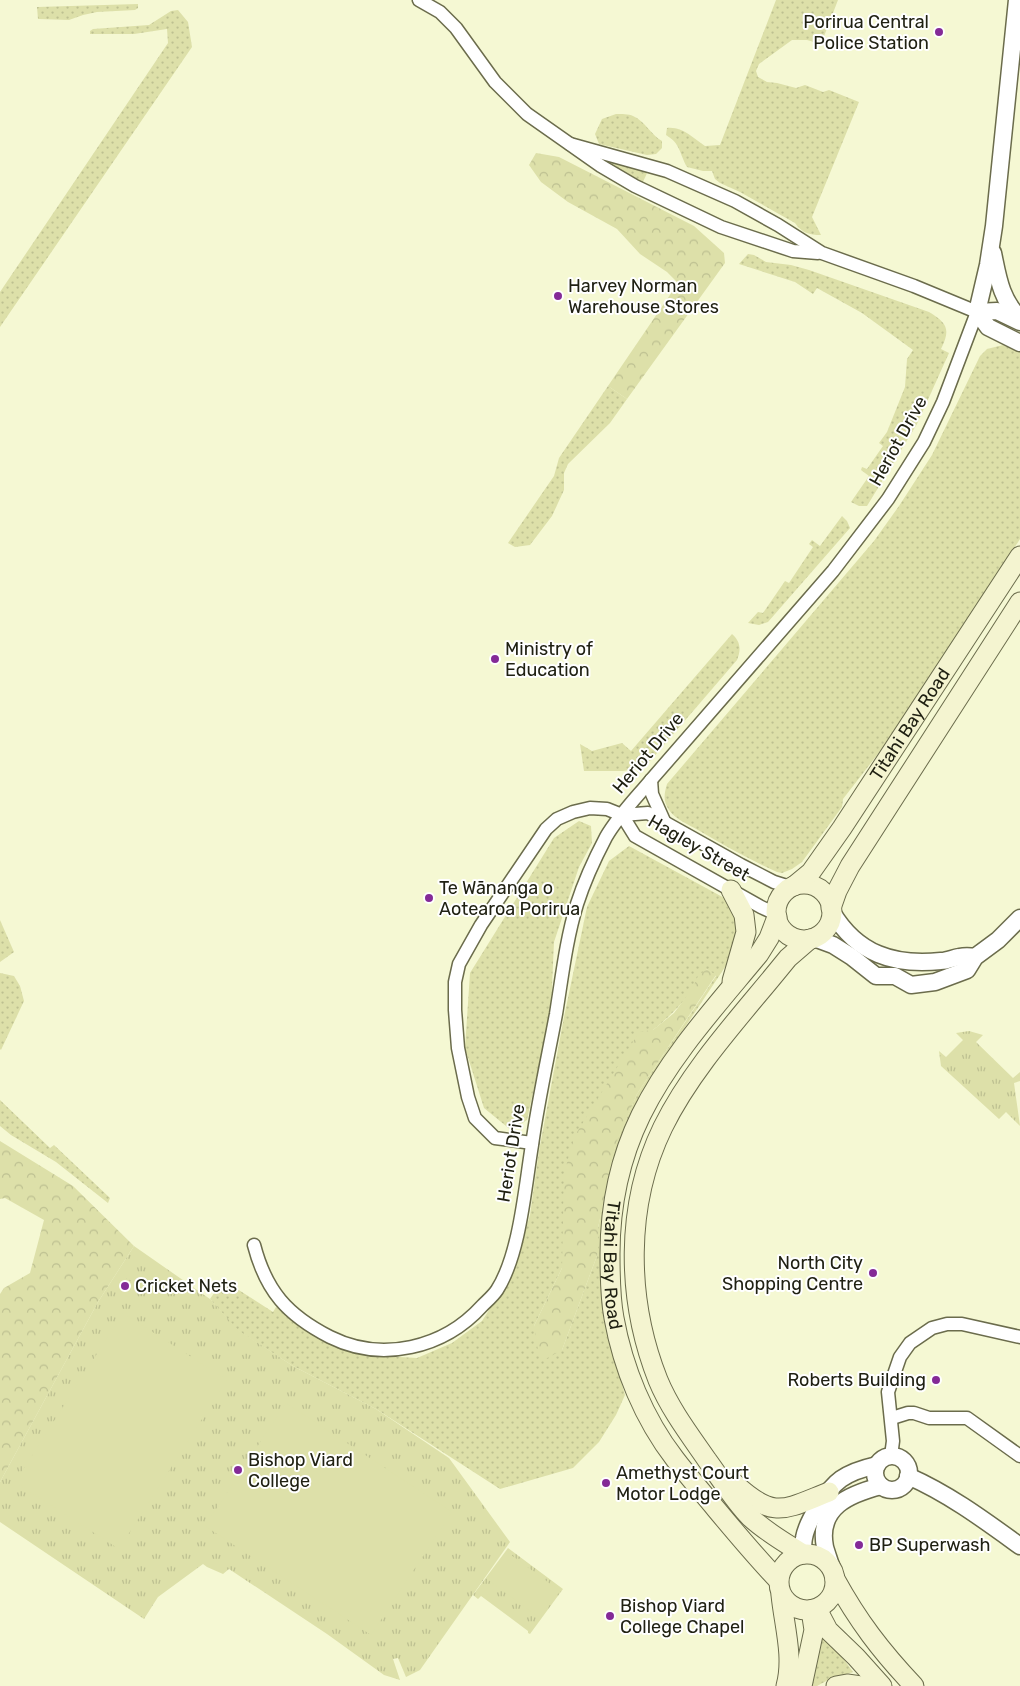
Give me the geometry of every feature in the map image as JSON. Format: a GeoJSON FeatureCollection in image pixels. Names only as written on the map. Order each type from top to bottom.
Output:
{"type":"FeatureCollection","features":[{"type":"Feature","properties":{"kind":"main road","name":"Titahi Bay Road"},"geometry":{"type":"LineString","coordinates":[[792,887],[811,872],[842,828],[1020,556]]}},
{"type":"Feature","properties":{"kind":"main road","name":"Titahi Bay Road"},"geometry":{"type":"LineString","coordinates":[[832,910],[837,890],[850,866],[1020,602]]}},
{"type":"Feature","properties":{"kind":"main road"},"geometry":{"type":"LineString","coordinates":[[804,884],[815,886],[828,897],[832,910],[827,928],[812,938],[796,938],[780,926],[776,915],[778,901],[785,891],[792,887],[804,884]]}},
{"type":"Feature","properties":{"kind":"main road"},"geometry":{"type":"LineString","coordinates":[[730,990],[746,932],[744,915],[731,890]]}},
{"type":"Feature","properties":{"kind":"main road","name":"Titahi Bay Road"},"geometry":{"type":"LineString","coordinates":[[776,915],[769,938],[680,1052],[641,1116],[627,1151],[614,1198],[610,1240],[610,1284],[614,1318],[622,1353],[636,1392],[653,1425],[674,1458],[780,1587]]}},
{"type":"Feature","properties":{"kind":"main road","name":"Titahi Bay Road"},"geometry":{"type":"LineString","coordinates":[[803,1554],[771,1534],[749,1515],[674,1413],[658,1381],[638,1314],[635,1282],[635,1241],[638,1203],[650,1159],[663,1127],[684,1091],[700,1067],[788,958],[812,938]]}},
{"type":"Feature","properties":{"kind":"main road"},"geometry":{"type":"LineString","coordinates":[[702,1453],[747,1495],[761,1504],[775,1509],[787,1508],[829,1492]]}},
{"type":"Feature","properties":{"kind":"main road"},"geometry":{"type":"LineString","coordinates":[[786,1686],[789,1671],[789,1654],[780,1587],[783,1565],[789,1559],[803,1554],[812,1554],[820,1557],[834,1574],[852,1611],[868,1634],[911,1683]]}},
{"type":"Feature","properties":{"kind":"main road"},"geometry":{"type":"LineString","coordinates":[[780,1587],[787,1602],[794,1608],[803,1610],[814,1609],[824,1605],[833,1593],[834,1574]]}},
{"type":"Feature","properties":{"kind":"main road"},"geometry":{"type":"LineString","coordinates":[[802,1686],[814,1630],[814,1609]]}},
{"type":"Feature","properties":{"kind":"main road"},"geometry":{"type":"LineString","coordinates":[[814,1609],[828,1630],[882,1686]]}},
{"type":"Feature","properties":{"kind":"main road"},"geometry":{"type":"LineString","coordinates":[[836,1686],[847,1684],[861,1686]]}},
{"type":"Feature","properties":{"kind":"street"},"geometry":{"type":"LineString","coordinates":[[419,0],[440,12],[456,28],[495,82],[527,114],[601,166],[635,186],[721,227],[793,250],[822,253]]}},
{"type":"Feature","properties":{"kind":"street","name":"Heriot Drive"},"geometry":{"type":"LineString","coordinates":[[254,1245],[259,1265],[283,1305],[313,1328],[332,1338],[366,1348],[383,1350],[418,1346],[455,1330],[470,1320],[497,1290],[510,1262],[524,1205],[532,1143],[566,950],[577,905],[585,882],[606,837],[651,780],[833,571],[888,500],[924,442],[943,402],[977,312],[992,246],[1017,0]]}},
{"type":"Feature","properties":{"kind":"street"},"geometry":{"type":"LineString","coordinates":[[570,144],[667,171],[735,202],[778,225],[822,253],[914,286],[977,312],[997,311],[1020,322]]}},
{"type":"Feature","properties":{"kind":"street"},"geometry":{"type":"LineString","coordinates":[[992,246],[1001,291],[1005,300],[1020,318]]}},
{"type":"Feature","properties":{"kind":"street"},"geometry":{"type":"LineString","coordinates":[[977,312],[988,327],[1020,343]]}},
{"type":"Feature","properties":{"kind":"street","name":"Hagley Street"},"geometry":{"type":"LineString","coordinates":[[651,780],[652,794],[664,821]]}},
{"type":"Feature","properties":{"kind":"street"},"geometry":{"type":"LineString","coordinates":[[532,1143],[495,1138],[475,1118],[468,1097],[458,1048],[455,982],[459,964],[481,925],[546,830],[565,816],[590,808],[607,809],[622,815]]}},
{"type":"Feature","properties":{"kind":"street","name":"Hagley Street"},"geometry":{"type":"LineString","coordinates":[[776,915],[635,836],[622,815],[648,813],[741,866],[774,882],[792,887]]}},
{"type":"Feature","properties":{"kind":"street"},"geometry":{"type":"LineString","coordinates":[[832,910],[841,927],[858,942],[897,969],[911,985],[935,982],[967,970],[975,956],[998,940],[1020,918]]}},
{"type":"Feature","properties":{"kind":"street"},"geometry":{"type":"LineString","coordinates":[[812,938],[832,945],[852,957],[876,976],[925,963],[944,961],[960,956],[975,956]]}},
{"type":"Feature","properties":{"kind":"street"},"geometry":{"type":"LineString","coordinates":[[891,1456],[893,1441],[892,1418],[888,1392],[900,1357],[910,1343],[932,1328],[947,1324],[962,1324],[1020,1337]]}},
{"type":"Feature","properties":{"kind":"street"},"geometry":{"type":"LineString","coordinates":[[892,1418],[908,1413],[929,1418],[967,1418],[1020,1456]]}},
{"type":"Feature","properties":{"kind":"street"},"geometry":{"type":"LineString","coordinates":[[803,1554],[804,1537],[810,1520],[829,1492],[841,1479],[861,1469],[877,1465],[885,1457],[891,1456],[904,1462],[908,1476],[904,1485],[896,1490],[885,1489],[878,1483],[875,1474],[877,1465]]}},
{"type":"Feature","properties":{"kind":"street"},"geometry":{"type":"LineString","coordinates":[[908,1476],[951,1497],[1020,1546]]}},
{"type":"Feature","properties":{"kind":"street"},"geometry":{"type":"LineString","coordinates":[[834,1574],[825,1545],[824,1528],[829,1516],[835,1505],[849,1496],[881,1486]]}},
{"type":"Feature","properties":{"kind":"green space"},"geometry":{"type":"Polygon","coordinates":[[[776,0],[838,0],[821,44],[807,40],[792,40],[759,64],[756,71],[758,77],[767,82],[796,88],[805,85],[823,92],[829,90],[859,102],[812,217],[821,235],[806,233],[795,223],[720,183],[715,179],[712,171],[687,167],[677,145],[666,135],[667,128],[678,129],[705,146],[720,145],[776,0]]]}},
{"type":"Feature","properties":{"kind":"green space"},"geometry":{"type":"Polygon","coordinates":[[[138,4],[138,8],[135,10],[97,12],[69,20],[38,19],[37,7],[138,4]]]}},
{"type":"Feature","properties":{"kind":"green space"},"geometry":{"type":"Polygon","coordinates":[[[178,10],[188,22],[192,47],[0,327],[0,292],[168,43],[167,29],[134,34],[90,34],[90,31],[93,29],[149,25],[171,11],[178,10]]]}},
{"type":"Feature","properties":{"kind":"green space"},"geometry":{"type":"Polygon","coordinates":[[[616,114],[637,118],[662,141],[662,148],[656,154],[647,155],[599,144],[595,134],[602,119],[616,114]]]}},
{"type":"Feature","properties":{"kind":"green space"},"geometry":{"type":"Polygon","coordinates":[[[536,153],[559,157],[694,226],[724,253],[725,263],[627,399],[608,386],[678,283],[667,272],[640,254],[617,229],[568,202],[541,182],[529,165],[536,153]]]}},
{"type":"Feature","properties":{"kind":"green space"},"geometry":{"type":"Polygon","coordinates":[[[603,159],[648,171],[642,184],[602,161],[603,159]]]}},
{"type":"Feature","properties":{"kind":"green space"},"geometry":{"type":"Polygon","coordinates":[[[748,254],[754,255],[766,262],[791,265],[809,270],[929,312],[946,327],[946,336],[941,349],[949,353],[917,424],[867,506],[859,506],[851,502],[869,476],[861,470],[862,467],[867,469],[883,446],[879,443],[887,432],[905,387],[907,359],[913,350],[862,313],[817,288],[813,294],[795,282],[739,264],[748,254]]]}},
{"type":"Feature","properties":{"kind":"green space"},"geometry":{"type":"Polygon","coordinates":[[[1003,345],[1020,352],[1020,539],[891,737],[843,799],[842,807],[802,862],[782,873],[747,857],[678,819],[666,804],[667,784],[874,541],[932,455],[980,356],[987,349],[1003,345]]]}},
{"type":"Feature","properties":{"kind":"green space"},"geometry":{"type":"Polygon","coordinates":[[[608,386],[627,399],[610,423],[568,464],[564,473],[564,490],[552,516],[530,545],[515,547],[508,543],[554,476],[559,458],[608,386]]]}},
{"type":"Feature","properties":{"kind":"green space"},"geometry":{"type":"Polygon","coordinates":[[[842,516],[850,528],[768,622],[759,625],[748,623],[758,612],[763,613],[785,581],[789,583],[813,547],[809,544],[812,540],[820,546],[842,516]]]}},
{"type":"Feature","properties":{"kind":"green space"},"geometry":{"type":"Polygon","coordinates":[[[732,634],[739,646],[737,660],[651,760],[636,769],[584,771],[580,744],[592,751],[622,743],[631,751],[732,634]]]}},
{"type":"Feature","properties":{"kind":"green space"},"geometry":{"type":"Polygon","coordinates":[[[579,821],[591,826],[592,843],[579,867],[554,942],[551,1009],[527,1120],[511,1130],[484,1108],[465,1048],[470,973],[554,838],[579,821]]]}},
{"type":"Feature","properties":{"kind":"green space"},"geometry":{"type":"Polygon","coordinates":[[[629,846],[728,900],[739,925],[735,952],[640,1095],[619,1147],[601,1228],[603,1316],[625,1395],[616,1415],[599,1442],[573,1468],[500,1489],[376,1409],[293,1366],[237,1330],[210,1299],[223,1280],[273,1312],[276,1307],[324,1342],[366,1355],[417,1358],[452,1343],[482,1321],[513,1272],[530,1215],[539,1151],[587,907],[609,861],[629,846]],[[707,969],[682,1003],[653,1030],[562,1268],[534,1326],[562,1350],[598,1253],[598,1228],[615,1145],[637,1094],[716,976],[707,969]]]}},
{"type":"Feature","properties":{"kind":"green space"},"geometry":{"type":"Polygon","coordinates":[[[0,920],[14,952],[0,962],[0,920]]]}},
{"type":"Feature","properties":{"kind":"green space"},"geometry":{"type":"Polygon","coordinates":[[[707,969],[716,975],[637,1094],[615,1146],[598,1228],[598,1253],[562,1350],[540,1362],[534,1326],[562,1268],[564,1174],[574,1137],[639,1032],[653,1030],[674,1013],[692,989],[698,976],[707,969]]]}},
{"type":"Feature","properties":{"kind":"green space"},"geometry":{"type":"Polygon","coordinates":[[[0,973],[14,976],[20,986],[24,1001],[1,1050],[0,1049],[0,973]]]}},
{"type":"Feature","properties":{"kind":"green space"},"geometry":{"type":"Polygon","coordinates":[[[969,1031],[983,1035],[976,1042],[1013,1078],[1020,1072],[1020,1081],[1014,1083],[1020,1126],[1006,1112],[999,1119],[941,1066],[939,1051],[946,1057],[963,1040],[956,1033],[969,1031]]]}},
{"type":"Feature","properties":{"kind":"green space"},"geometry":{"type":"Polygon","coordinates":[[[0,1100],[50,1148],[54,1145],[110,1198],[108,1203],[56,1162],[11,1135],[0,1126],[0,1100]]]}},
{"type":"Feature","properties":{"kind":"green space"},"geometry":{"type":"Polygon","coordinates":[[[0,1141],[73,1186],[134,1246],[98,1302],[0,1482],[0,1294],[4,1288],[30,1273],[44,1220],[5,1198],[0,1199],[0,1141]]]}},
{"type":"Feature","properties":{"kind":"green space","name":"Bishop Viard College"},"geometry":{"type":"Polygon","coordinates":[[[134,1246],[210,1299],[238,1330],[293,1366],[376,1409],[449,1458],[510,1542],[420,1670],[406,1677],[398,1658],[393,1659],[400,1680],[384,1675],[327,1634],[229,1569],[223,1574],[203,1564],[158,1597],[144,1619],[0,1522],[0,1482],[98,1302],[134,1246]]]}},
{"type":"Feature","properties":{"kind":"green space","name":"Cricket Nets"},"geometry":{"type":"Polygon","coordinates":[[[119,1273],[139,1288],[131,1299],[111,1285],[119,1273]]]}},
{"type":"Feature","properties":{"kind":"green space"},"geometry":{"type":"Polygon","coordinates":[[[123,1313],[227,1380],[119,1549],[15,1482],[123,1313]]]}},
{"type":"Feature","properties":{"kind":"green space"},"geometry":{"type":"Polygon","coordinates":[[[286,1403],[452,1512],[371,1635],[205,1526],[286,1403]]]}},
{"type":"Feature","properties":{"kind":"green space"},"geometry":{"type":"Polygon","coordinates":[[[508,1548],[563,1589],[530,1634],[481,1596],[478,1599],[473,1595],[508,1548]]]}},
{"type":"Feature","properties":{"kind":"green space"},"geometry":{"type":"Polygon","coordinates":[[[507,1552],[560,1591],[540,1618],[487,1579],[507,1552]]]}},
{"type":"Feature","properties":{"kind":"green space"},"geometry":{"type":"Polygon","coordinates":[[[822,1639],[840,1654],[853,1672],[828,1680],[817,1686],[808,1686],[822,1639]]]}},
{"type":"Feature","properties":{"kind":"place","name":"Porirua Central Police Station"},"geometry":{"type":"Point","coordinates":[939,32]}},
{"type":"Feature","properties":{"kind":"place","name":"Harvey Norman Warehouse Stores"},"geometry":{"type":"Point","coordinates":[558,296]}},
{"type":"Feature","properties":{"kind":"place","name":"Ministry of Education"},"geometry":{"type":"Point","coordinates":[495,659]}},
{"type":"Feature","properties":{"kind":"place","name":"Te Wānanga o Aotearoa Porirua"},"geometry":{"type":"Point","coordinates":[429,898]}},
{"type":"Feature","properties":{"kind":"place","name":"North City Shopping Centre"},"geometry":{"type":"Point","coordinates":[873,1273]}},
{"type":"Feature","properties":{"kind":"place","name":"Cricket Nets"},"geometry":{"type":"Point","coordinates":[125,1286]}},
{"type":"Feature","properties":{"kind":"place","name":"Roberts Building"},"geometry":{"type":"Point","coordinates":[936,1380]}},
{"type":"Feature","properties":{"kind":"place","name":"Bishop Viard College"},"geometry":{"type":"Point","coordinates":[238,1470]}},
{"type":"Feature","properties":{"kind":"place","name":"Amethyst Court Motor Lodge"},"geometry":{"type":"Point","coordinates":[606,1483]}},
{"type":"Feature","properties":{"kind":"place","name":"BP Superwash"},"geometry":{"type":"Point","coordinates":[859,1545]}},
{"type":"Feature","properties":{"kind":"place","name":"Bishop Viard College Chapel"},"geometry":{"type":"Point","coordinates":[610,1616]}}]}
